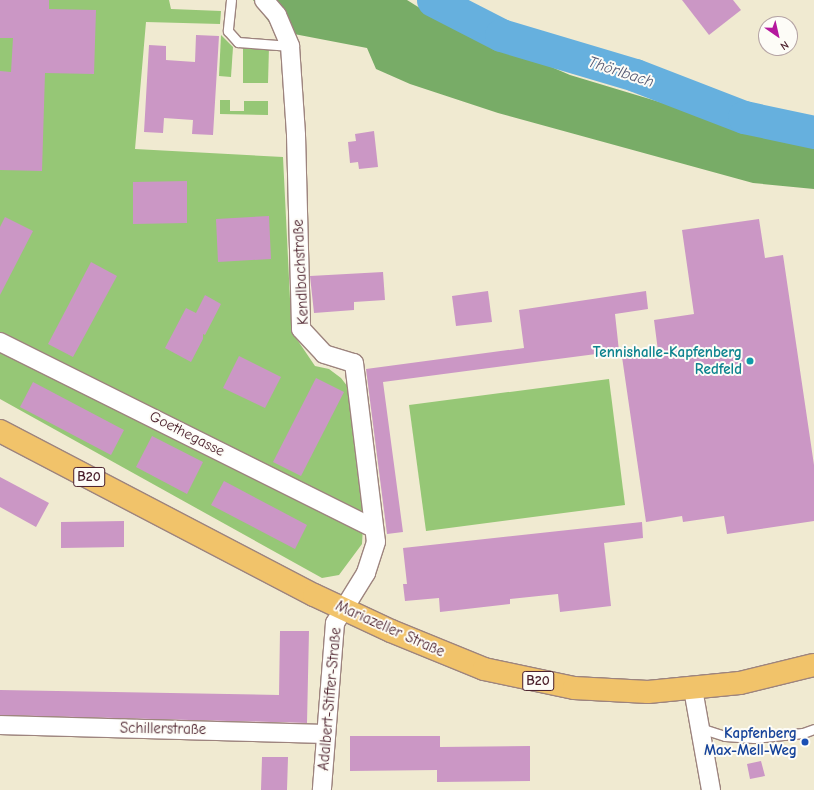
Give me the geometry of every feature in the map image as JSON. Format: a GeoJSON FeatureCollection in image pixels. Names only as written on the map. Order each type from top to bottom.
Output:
{"type":"FeatureCollection","features":[{"type":"Feature","properties":{"kind":"main road","name":"Mariazeller Straße"},"geometry":{"type":"LineString","coordinates":[[0,431],[344,609],[453,657],[520,678],[607,691],[693,689],[740,683],[814,665]]}},
{"type":"Feature","properties":{"kind":"street","name":"Kendlbachstraße"},"geometry":{"type":"LineString","coordinates":[[264,0],[277,15],[290,46],[296,135],[301,329],[324,354],[354,363],[373,528],[376,542],[366,573],[344,609]]}},
{"type":"Feature","properties":{"kind":"street","name":"Goethegasse"},"geometry":{"type":"LineString","coordinates":[[0,342],[373,528]]}},
{"type":"Feature","properties":{"kind":"street","name":"Adalbert-Stifter-Straße"},"geometry":{"type":"LineString","coordinates":[[322,790],[335,623],[344,609]]}},
{"type":"Feature","properties":{"kind":"street"},"geometry":{"type":"LineString","coordinates":[[693,689],[711,790]]}},
{"type":"Feature","properties":{"kind":"street","name":"Schillerstraße"},"geometry":{"type":"LineString","coordinates":[[0,725],[326,734]]}},
{"type":"Feature","properties":{"kind":"lane"},"geometry":{"type":"LineString","coordinates":[[231,0],[228,31],[238,42],[290,46]]}},
{"type":"Feature","properties":{"kind":"lane"},"geometry":{"type":"LineString","coordinates":[[700,728],[725,736],[754,738],[803,733],[814,729]]}},
{"type":"Feature","properties":{"kind":"green space"},"geometry":{"type":"Polygon","coordinates":[[[0,0],[169,0],[171,9],[221,11],[220,24],[146,22],[135,149],[283,157],[291,319],[294,335],[315,366],[329,369],[341,378],[351,391],[364,509],[362,544],[339,575],[322,578],[0,399],[0,0]]]}},
{"type":"Feature","properties":{"kind":"green space"},"geometry":{"type":"Polygon","coordinates":[[[253,0],[407,0],[431,15],[570,75],[779,138],[814,145],[814,189],[753,183],[498,113],[410,84],[376,69],[367,48],[294,34],[279,36],[253,0]]]}},
{"type":"Feature","properties":{"kind":"green space"},"geometry":{"type":"Polygon","coordinates":[[[221,35],[233,47],[231,77],[219,76],[221,35]]]}},
{"type":"Feature","properties":{"kind":"green space"},"geometry":{"type":"Polygon","coordinates":[[[243,47],[269,47],[268,83],[243,83],[243,47]]]}},
{"type":"Feature","properties":{"kind":"green space"},"geometry":{"type":"Polygon","coordinates":[[[220,100],[230,100],[230,111],[244,111],[244,101],[268,101],[268,115],[220,114],[220,100]]]}},
{"type":"Feature","properties":{"kind":"green space"},"geometry":{"type":"Polygon","coordinates":[[[609,379],[625,505],[426,531],[409,405],[609,379]]]}},
{"type":"Feature","properties":{"kind":"building"},"geometry":{"type":"Polygon","coordinates":[[[0,0],[49,0],[49,9],[96,10],[94,74],[45,73],[42,171],[0,170],[0,71],[11,72],[13,38],[0,38],[0,0]]]}},
{"type":"Feature","properties":{"kind":"building"},"geometry":{"type":"Polygon","coordinates":[[[682,0],[733,0],[741,10],[709,35],[682,0]]]}},
{"type":"Feature","properties":{"kind":"building"},"geometry":{"type":"Polygon","coordinates":[[[196,35],[219,36],[213,135],[192,134],[193,120],[164,118],[163,133],[144,132],[149,45],[166,46],[166,60],[195,62],[196,35]]]}},
{"type":"Feature","properties":{"kind":"building"},"geometry":{"type":"Polygon","coordinates":[[[374,131],[378,167],[359,169],[358,162],[350,163],[348,142],[356,141],[355,134],[374,131]]]}},
{"type":"Feature","properties":{"kind":"building"},"geometry":{"type":"Polygon","coordinates":[[[187,181],[187,223],[133,224],[133,182],[187,181]]]}},
{"type":"Feature","properties":{"kind":"building"},"geometry":{"type":"Polygon","coordinates":[[[269,216],[271,259],[218,262],[216,219],[269,216]]]}},
{"type":"Feature","properties":{"kind":"building"},"geometry":{"type":"Polygon","coordinates":[[[5,217],[33,231],[0,295],[0,227],[5,217]]]}},
{"type":"Feature","properties":{"kind":"building","name":"Tennishalle-Kapfenberg Redfeld"},"geometry":{"type":"Polygon","coordinates":[[[759,219],[765,258],[783,255],[814,465],[814,521],[727,534],[724,516],[683,522],[682,516],[646,522],[622,357],[658,351],[654,320],[694,314],[682,230],[759,219]]]}},
{"type":"Feature","properties":{"kind":"building"},"geometry":{"type":"Polygon","coordinates":[[[91,262],[117,276],[73,357],[48,344],[91,262]]]}},
{"type":"Feature","properties":{"kind":"building"},"geometry":{"type":"Polygon","coordinates":[[[383,272],[385,300],[354,302],[354,310],[314,313],[310,276],[383,272]]]}},
{"type":"Feature","properties":{"kind":"building"},"geometry":{"type":"Polygon","coordinates":[[[488,291],[492,322],[456,326],[452,296],[488,291]]]}},
{"type":"Feature","properties":{"kind":"building"},"geometry":{"type":"Polygon","coordinates":[[[646,291],[648,309],[615,314],[619,351],[383,382],[403,532],[387,534],[366,369],[524,348],[519,310],[646,291]]]}},
{"type":"Feature","properties":{"kind":"building"},"geometry":{"type":"Polygon","coordinates":[[[205,295],[221,304],[205,335],[203,334],[203,339],[191,362],[165,348],[186,308],[196,313],[205,295]]]}},
{"type":"Feature","properties":{"kind":"building"},"geometry":{"type":"Polygon","coordinates":[[[239,356],[281,377],[265,408],[223,388],[239,356]]]}},
{"type":"Feature","properties":{"kind":"building"},"geometry":{"type":"Polygon","coordinates":[[[316,378],[344,392],[301,476],[273,462],[316,378]]]}},
{"type":"Feature","properties":{"kind":"building"},"geometry":{"type":"Polygon","coordinates":[[[33,382],[124,430],[111,455],[20,407],[33,382]]]}},
{"type":"Feature","properties":{"kind":"building"},"geometry":{"type":"Polygon","coordinates":[[[152,436],[203,462],[187,494],[136,467],[152,436]]]}},
{"type":"Feature","properties":{"kind":"building"},"geometry":{"type":"Polygon","coordinates":[[[0,477],[49,503],[36,527],[0,507],[0,477]]]}},
{"type":"Feature","properties":{"kind":"building"},"geometry":{"type":"Polygon","coordinates":[[[224,481],[307,525],[295,549],[211,505],[224,481]]]}},
{"type":"Feature","properties":{"kind":"building"},"geometry":{"type":"Polygon","coordinates":[[[124,521],[124,547],[61,548],[61,522],[124,521]]]}},
{"type":"Feature","properties":{"kind":"building"},"geometry":{"type":"Polygon","coordinates":[[[642,522],[643,538],[604,543],[611,606],[560,612],[558,594],[510,599],[510,604],[440,612],[439,598],[405,601],[403,584],[407,584],[403,548],[642,522]]]}},
{"type":"Feature","properties":{"kind":"building"},"geometry":{"type":"Polygon","coordinates":[[[280,631],[309,631],[307,723],[0,715],[0,690],[279,695],[280,631]]]}},
{"type":"Feature","properties":{"kind":"building"},"geometry":{"type":"Polygon","coordinates":[[[350,736],[440,736],[440,747],[530,746],[530,781],[437,782],[437,770],[350,771],[350,736]]]}},
{"type":"Feature","properties":{"kind":"building"},"geometry":{"type":"Polygon","coordinates":[[[262,757],[288,757],[287,790],[261,790],[262,757]]]}},
{"type":"Feature","properties":{"kind":"building"},"geometry":{"type":"Polygon","coordinates":[[[761,761],[765,776],[750,779],[747,764],[761,761]]]}},
{"type":"Feature","properties":{"kind":"waterway","name":"Thörlbach"},"geometry":{"type":"LineString","coordinates":[[433,0],[501,35],[635,75],[744,117],[814,132]]}},
{"type":"Feature","properties":{"kind":"place","name":"Tennishalle-Kapfenberg Redfeld"},"geometry":{"type":"Point","coordinates":[750,361]}},
{"type":"Feature","properties":{"kind":"place","name":"Kapfenberg Max-Mell-Weg"},"geometry":{"type":"Point","coordinates":[805,742]}}]}
